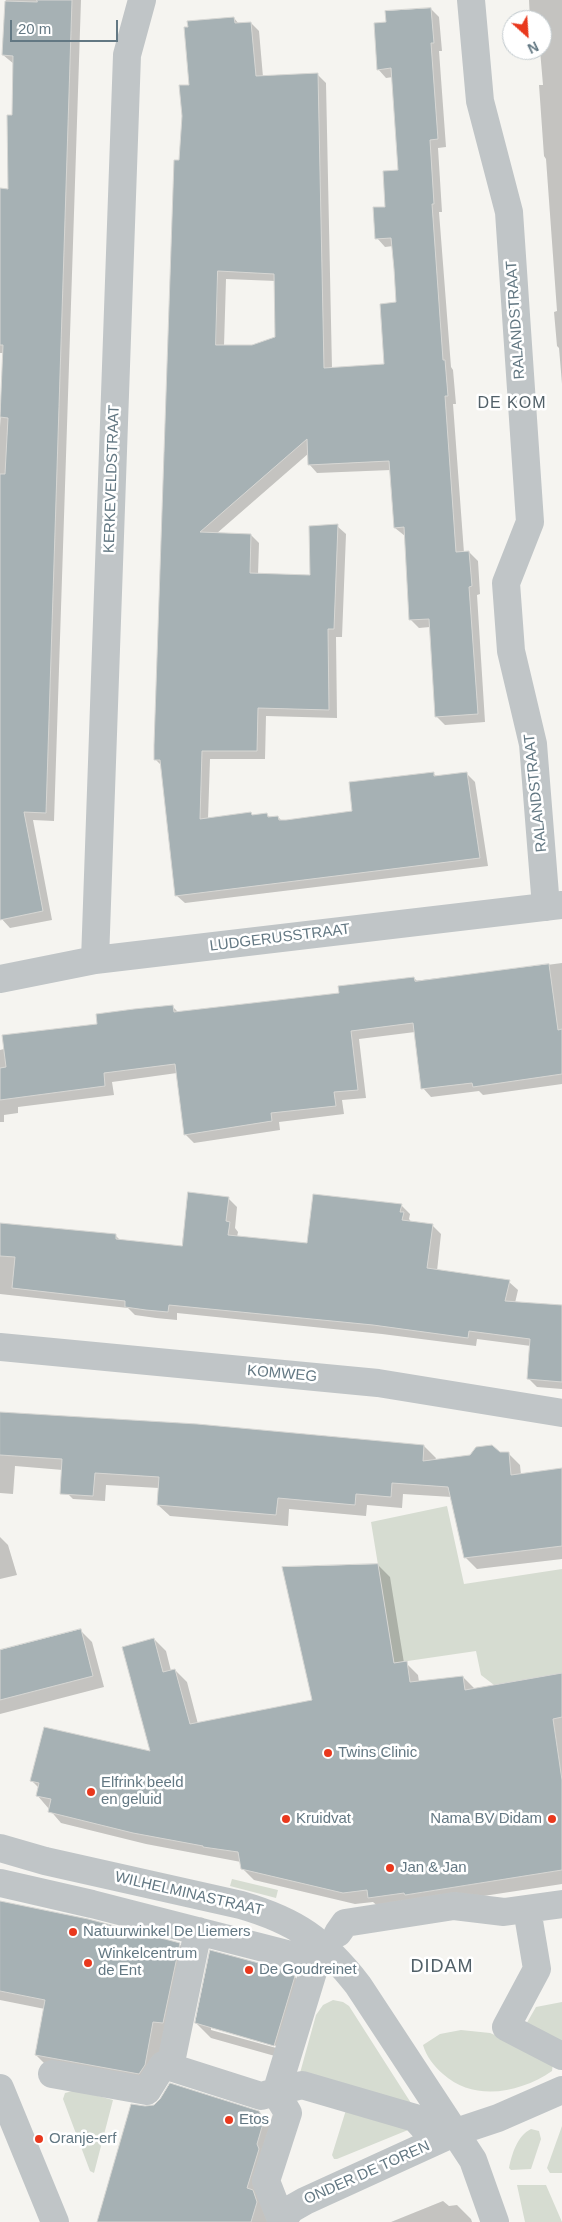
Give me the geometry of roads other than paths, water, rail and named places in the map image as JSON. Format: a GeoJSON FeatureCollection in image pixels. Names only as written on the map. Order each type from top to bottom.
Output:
{"type":"FeatureCollection","features":[{"type":"Feature","properties":{"kind":"street","name":"KERKEVELDSTRAAT"},"geometry":{"type":"LineString","coordinates":[[95,960],[127,55],[142,0]]}},
{"type":"Feature","properties":{"kind":"street","name":"RALANDSTRAAT"},"geometry":{"type":"LineString","coordinates":[[471,0],[480,101],[509,212],[530,522],[506,583],[511,651],[533,744],[554,906]]}},
{"type":"Feature","properties":{"kind":"street","name":"LUDGERUSSTRAAT"},"geometry":{"type":"LineString","coordinates":[[0,980],[95,960],[554,906]]}},
{"type":"Feature","properties":{"kind":"street","name":"KOMWEG"},"geometry":{"type":"LineString","coordinates":[[0,1347],[378,1383],[562,1413]]}},
{"type":"Feature","properties":{"kind":"street","name":"WILHELMINASTRAAT"},"geometry":{"type":"LineString","coordinates":[[0,1848],[45,1861],[241,1905],[273,1914],[298,1926],[343,1965],[456,2132],[473,2160],[495,2222]]}},
{"type":"Feature","properties":{"kind":"street"},"geometry":{"type":"LineString","coordinates":[[0,1883],[92,1904],[287,1954],[315,1965],[268,2094]]}},
{"type":"Feature","properties":{"kind":"street"},"geometry":{"type":"LineString","coordinates":[[338,1933],[345,1923],[454,1906],[504,1912],[562,1904]]}},
{"type":"Feature","properties":{"kind":"street"},"geometry":{"type":"LineString","coordinates":[[527,1909],[537,1969],[506,2027],[562,2056]]}},
{"type":"Feature","properties":{"kind":"street"},"geometry":{"type":"LineString","coordinates":[[170,2067],[198,1931]]}},
{"type":"Feature","properties":{"kind":"street"},"geometry":{"type":"LineString","coordinates":[[52,2074],[147,2092],[163,2065],[268,2094],[288,2113],[266,2181],[282,2221]]}},
{"type":"Feature","properties":{"kind":"street"},"geometry":{"type":"LineString","coordinates":[[268,2094],[302,2085],[414,2118],[424,2128]]}},
{"type":"Feature","properties":{"kind":"street"},"geometry":{"type":"LineString","coordinates":[[0,2088],[55,2222]]}},
{"type":"Feature","properties":{"kind":"street","name":"ONDER DE TOREN"},"geometry":{"type":"LineString","coordinates":[[282,2221],[291,2209],[305,2200],[456,2132],[498,2118],[562,2090]]}},
{"type":"Feature","properties":{"kind":"place","name":"Twins Clinic"},"geometry":{"type":"Point","coordinates":[328,1753]}},
{"type":"Feature","properties":{"kind":"place","name":"Elfrink beeld en geluid"},"geometry":{"type":"Point","coordinates":[91,1792]}},
{"type":"Feature","properties":{"kind":"place","name":"Kruidvat"},"geometry":{"type":"Point","coordinates":[286,1819]}},
{"type":"Feature","properties":{"kind":"place","name":"Nama BV Didam"},"geometry":{"type":"Point","coordinates":[552,1819]}},
{"type":"Feature","properties":{"kind":"place","name":"Jan & Jan"},"geometry":{"type":"Point","coordinates":[390,1868]}},
{"type":"Feature","properties":{"kind":"place","name":"Natuurwinkel De Liemers"},"geometry":{"type":"Point","coordinates":[73,1932]}},
{"type":"Feature","properties":{"kind":"place","name":"Winkelcentrum de Ent"},"geometry":{"type":"Point","coordinates":[88,1963]}},
{"type":"Feature","properties":{"kind":"place","name":"De Goudreinet"},"geometry":{"type":"Point","coordinates":[249,1970]}},
{"type":"Feature","properties":{"kind":"place","name":"Etos"},"geometry":{"type":"Point","coordinates":[229,2120]}},
{"type":"Feature","properties":{"kind":"place","name":"Oranje-erf"},"geometry":{"type":"Point","coordinates":[39,2139]}},
{"type":"Feature","properties":{"kind":"district","name":"DE KOM"},"geometry":{"type":"Point","coordinates":[512,404]}},
{"type":"Feature","properties":{"kind":"district","name":"DIDAM"},"geometry":{"type":"Point","coordinates":[442,1967]}}]}
